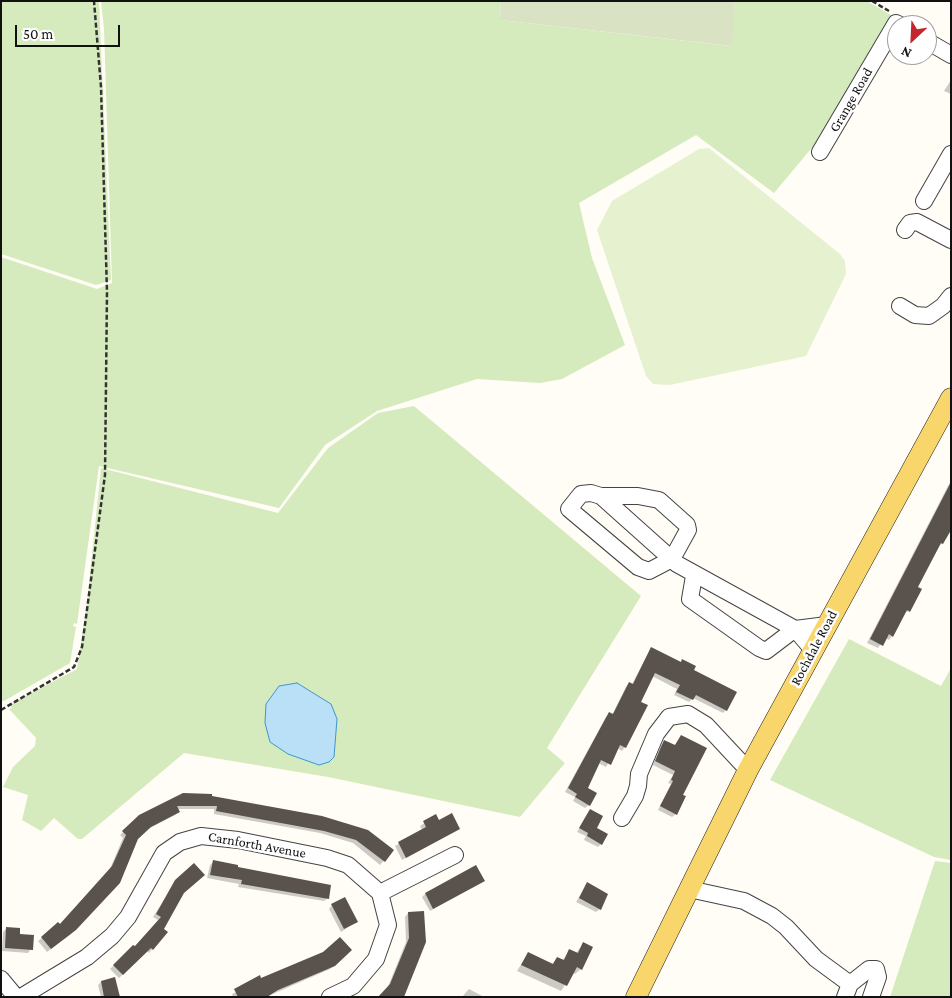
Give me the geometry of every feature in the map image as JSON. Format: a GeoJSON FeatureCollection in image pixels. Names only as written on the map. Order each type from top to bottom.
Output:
{"type":"FeatureCollection","features":[{"type":"Feature","properties":{"kind":"main road","name":"Rochdale Road"},"geometry":{"type":"LineString","coordinates":[[636,997],[748,770],[951,398]]}},
{"type":"Feature","properties":{"kind":"street","name":"Grange Road"},"geometry":{"type":"LineString","coordinates":[[820,152],[887,42]]}},
{"type":"Feature","properties":{"kind":"street"},"geometry":{"type":"LineString","coordinates":[[937,47],[951,55]]}},
{"type":"Feature","properties":{"kind":"street"},"geometry":{"type":"LineString","coordinates":[[924,201],[951,154]]}},
{"type":"Feature","properties":{"kind":"street"},"geometry":{"type":"LineString","coordinates":[[905,230],[910,223],[917,222],[951,240]]}},
{"type":"Feature","properties":{"kind":"street"},"geometry":{"type":"LineString","coordinates":[[900,306],[915,315],[929,316],[943,306],[951,296]]}},
{"type":"Feature","properties":{"kind":"street"},"geometry":{"type":"LineString","coordinates":[[591,493],[601,496],[638,496],[659,500],[687,525],[688,530],[672,559],[649,571],[638,567],[569,509],[581,494],[591,493]]}},
{"type":"Feature","properties":{"kind":"street"},"geometry":{"type":"LineString","coordinates":[[601,496],[694,576],[795,629],[813,650]]}},
{"type":"Feature","properties":{"kind":"street"},"geometry":{"type":"LineString","coordinates":[[694,576],[690,598],[759,648],[766,651],[795,629],[827,625]]}},
{"type":"Feature","properties":{"kind":"street"},"geometry":{"type":"LineString","coordinates":[[622,818],[635,796],[639,774],[656,734],[669,716],[688,714],[706,725],[748,770]]}},
{"type":"Feature","properties":{"kind":"street","name":"Carnforth Avenue"},"geometry":{"type":"LineString","coordinates":[[25,995],[87,957],[112,936],[128,917],[164,853],[180,842],[201,836],[238,840],[327,858],[348,865],[380,893]]}},
{"type":"Feature","properties":{"kind":"street"},"geometry":{"type":"LineString","coordinates":[[330,997],[353,986],[367,972],[376,959],[388,925],[380,893],[455,855]]}},
{"type":"Feature","properties":{"kind":"street"},"geometry":{"type":"LineString","coordinates":[[686,895],[757,906],[786,926],[848,990],[869,969],[876,969],[878,977],[871,997]]}},
{"type":"Feature","properties":{"kind":"street"},"geometry":{"type":"LineString","coordinates":[[1,979],[25,995]]}},
{"type":"Feature","properties":{"kind":"path"},"geometry":{"type":"LineString","coordinates":[[1,710],[74,667],[82,647],[105,476],[107,292],[100,87],[94,1]]}},
{"type":"Feature","properties":{"kind":"green space"},"geometry":{"type":"Polygon","coordinates":[[[1,1],[99,1],[111,280],[96,285],[1,254],[1,1]]]}},
{"type":"Feature","properties":{"kind":"green space"},"geometry":{"type":"Polygon","coordinates":[[[101,1],[501,1],[500,20],[731,46],[735,1],[867,1],[891,15],[887,15],[887,29],[831,125],[774,193],[696,135],[579,203],[592,258],[625,345],[562,379],[540,383],[477,379],[377,411],[325,445],[279,508],[99,466],[77,624],[74,623],[73,626],[76,627],[70,663],[4,701],[1,700],[1,257],[97,289],[112,283],[104,29],[101,1]]]}},
{"type":"Feature","properties":{"kind":"green space"},"geometry":{"type":"Polygon","coordinates":[[[501,1],[735,1],[732,46],[500,20],[501,1]]]}},
{"type":"Feature","properties":{"kind":"green space"},"geometry":{"type":"Polygon","coordinates":[[[709,148],[840,254],[845,261],[846,274],[806,356],[670,385],[653,384],[646,376],[597,230],[612,201],[699,149],[709,148]]]}},
{"type":"Feature","properties":{"kind":"green space"},"geometry":{"type":"Polygon","coordinates":[[[414,406],[641,596],[547,748],[565,763],[520,817],[328,777],[184,753],[82,839],[78,839],[54,818],[41,831],[22,820],[28,795],[3,787],[13,767],[35,746],[36,738],[9,709],[12,708],[9,705],[77,669],[87,603],[101,468],[278,513],[328,448],[378,413],[414,406]]]}},
{"type":"Feature","properties":{"kind":"green space"},"geometry":{"type":"Polygon","coordinates":[[[849,639],[941,686],[951,668],[951,860],[934,857],[770,780],[849,639]]]}},
{"type":"Feature","properties":{"kind":"green space"},"geometry":{"type":"Polygon","coordinates":[[[935,861],[951,863],[951,997],[890,997],[935,861]]]}},
{"type":"Feature","properties":{"kind":"water"},"geometry":{"type":"Polygon","coordinates":[[[297,683],[331,704],[337,719],[334,757],[329,762],[319,765],[288,754],[270,742],[265,723],[266,704],[279,686],[297,683]]]}},
{"type":"Feature","properties":{"kind":"building"},"geometry":{"type":"Polygon","coordinates":[[[951,482],[951,530],[943,544],[941,543],[918,587],[922,589],[910,612],[907,610],[893,637],[889,634],[883,646],[870,639],[951,482]]]}},
{"type":"Feature","properties":{"kind":"building"},"geometry":{"type":"Polygon","coordinates":[[[651,647],[681,662],[682,659],[696,666],[694,670],[737,692],[727,711],[696,695],[693,700],[676,692],[680,685],[655,673],[641,702],[648,705],[626,748],[620,745],[611,765],[601,760],[588,788],[597,793],[590,806],[575,797],[577,794],[568,788],[609,712],[613,714],[629,682],[633,684],[651,647]]]}},
{"type":"Feature","properties":{"kind":"building"},"geometry":{"type":"Polygon","coordinates":[[[681,735],[707,748],[683,795],[686,796],[677,815],[660,806],[673,781],[671,780],[675,771],[655,761],[664,740],[675,745],[681,735]]]}},
{"type":"Feature","properties":{"kind":"building"},"geometry":{"type":"Polygon","coordinates":[[[183,793],[212,794],[212,796],[322,816],[368,830],[394,850],[385,862],[356,840],[324,831],[216,811],[217,806],[177,806],[180,812],[151,827],[138,839],[120,883],[76,930],[51,949],[41,937],[58,922],[60,924],[112,866],[126,835],[122,831],[139,815],[183,793]]]}},
{"type":"Feature","properties":{"kind":"building"},"geometry":{"type":"Polygon","coordinates":[[[590,809],[603,816],[597,828],[608,834],[602,845],[587,836],[588,833],[579,828],[590,809]]]}},
{"type":"Feature","properties":{"kind":"building"},"geometry":{"type":"Polygon","coordinates":[[[452,813],[460,829],[406,858],[398,842],[426,827],[423,821],[436,814],[439,820],[452,813]]]}},
{"type":"Feature","properties":{"kind":"building"},"geometry":{"type":"Polygon","coordinates":[[[213,860],[238,865],[238,867],[331,885],[329,899],[241,884],[242,880],[210,875],[213,860]]]}},
{"type":"Feature","properties":{"kind":"building"},"geometry":{"type":"Polygon","coordinates":[[[194,863],[205,875],[184,893],[164,929],[168,932],[153,950],[151,948],[123,975],[113,965],[133,945],[135,946],[161,917],[156,914],[175,880],[194,863]]]}},
{"type":"Feature","properties":{"kind":"building"},"geometry":{"type":"Polygon","coordinates":[[[476,865],[485,881],[433,909],[425,893],[476,865]]]}},
{"type":"Feature","properties":{"kind":"building"},"geometry":{"type":"Polygon","coordinates":[[[587,882],[608,894],[601,910],[579,898],[587,882]]]}},
{"type":"Feature","properties":{"kind":"building"},"geometry":{"type":"Polygon","coordinates":[[[345,897],[358,922],[344,929],[331,904],[345,897]]]}},
{"type":"Feature","properties":{"kind":"building"},"geometry":{"type":"Polygon","coordinates":[[[424,911],[426,942],[404,997],[378,997],[390,984],[409,938],[408,912],[424,911]]]}},
{"type":"Feature","properties":{"kind":"building"},"geometry":{"type":"Polygon","coordinates":[[[6,927],[20,928],[20,934],[34,935],[33,950],[5,948],[6,927]]]}},
{"type":"Feature","properties":{"kind":"building"},"geometry":{"type":"Polygon","coordinates":[[[340,937],[352,950],[335,966],[278,990],[267,997],[238,997],[234,989],[260,975],[261,978],[323,952],[340,937]]]}},
{"type":"Feature","properties":{"kind":"building"},"geometry":{"type":"Polygon","coordinates":[[[583,942],[593,947],[582,970],[577,967],[567,986],[521,965],[528,952],[553,964],[557,957],[564,960],[569,949],[578,953],[583,942]]]}},
{"type":"Feature","properties":{"kind":"building"},"geometry":{"type":"Polygon","coordinates":[[[115,977],[120,997],[104,997],[101,981],[115,977]]]}}]}
